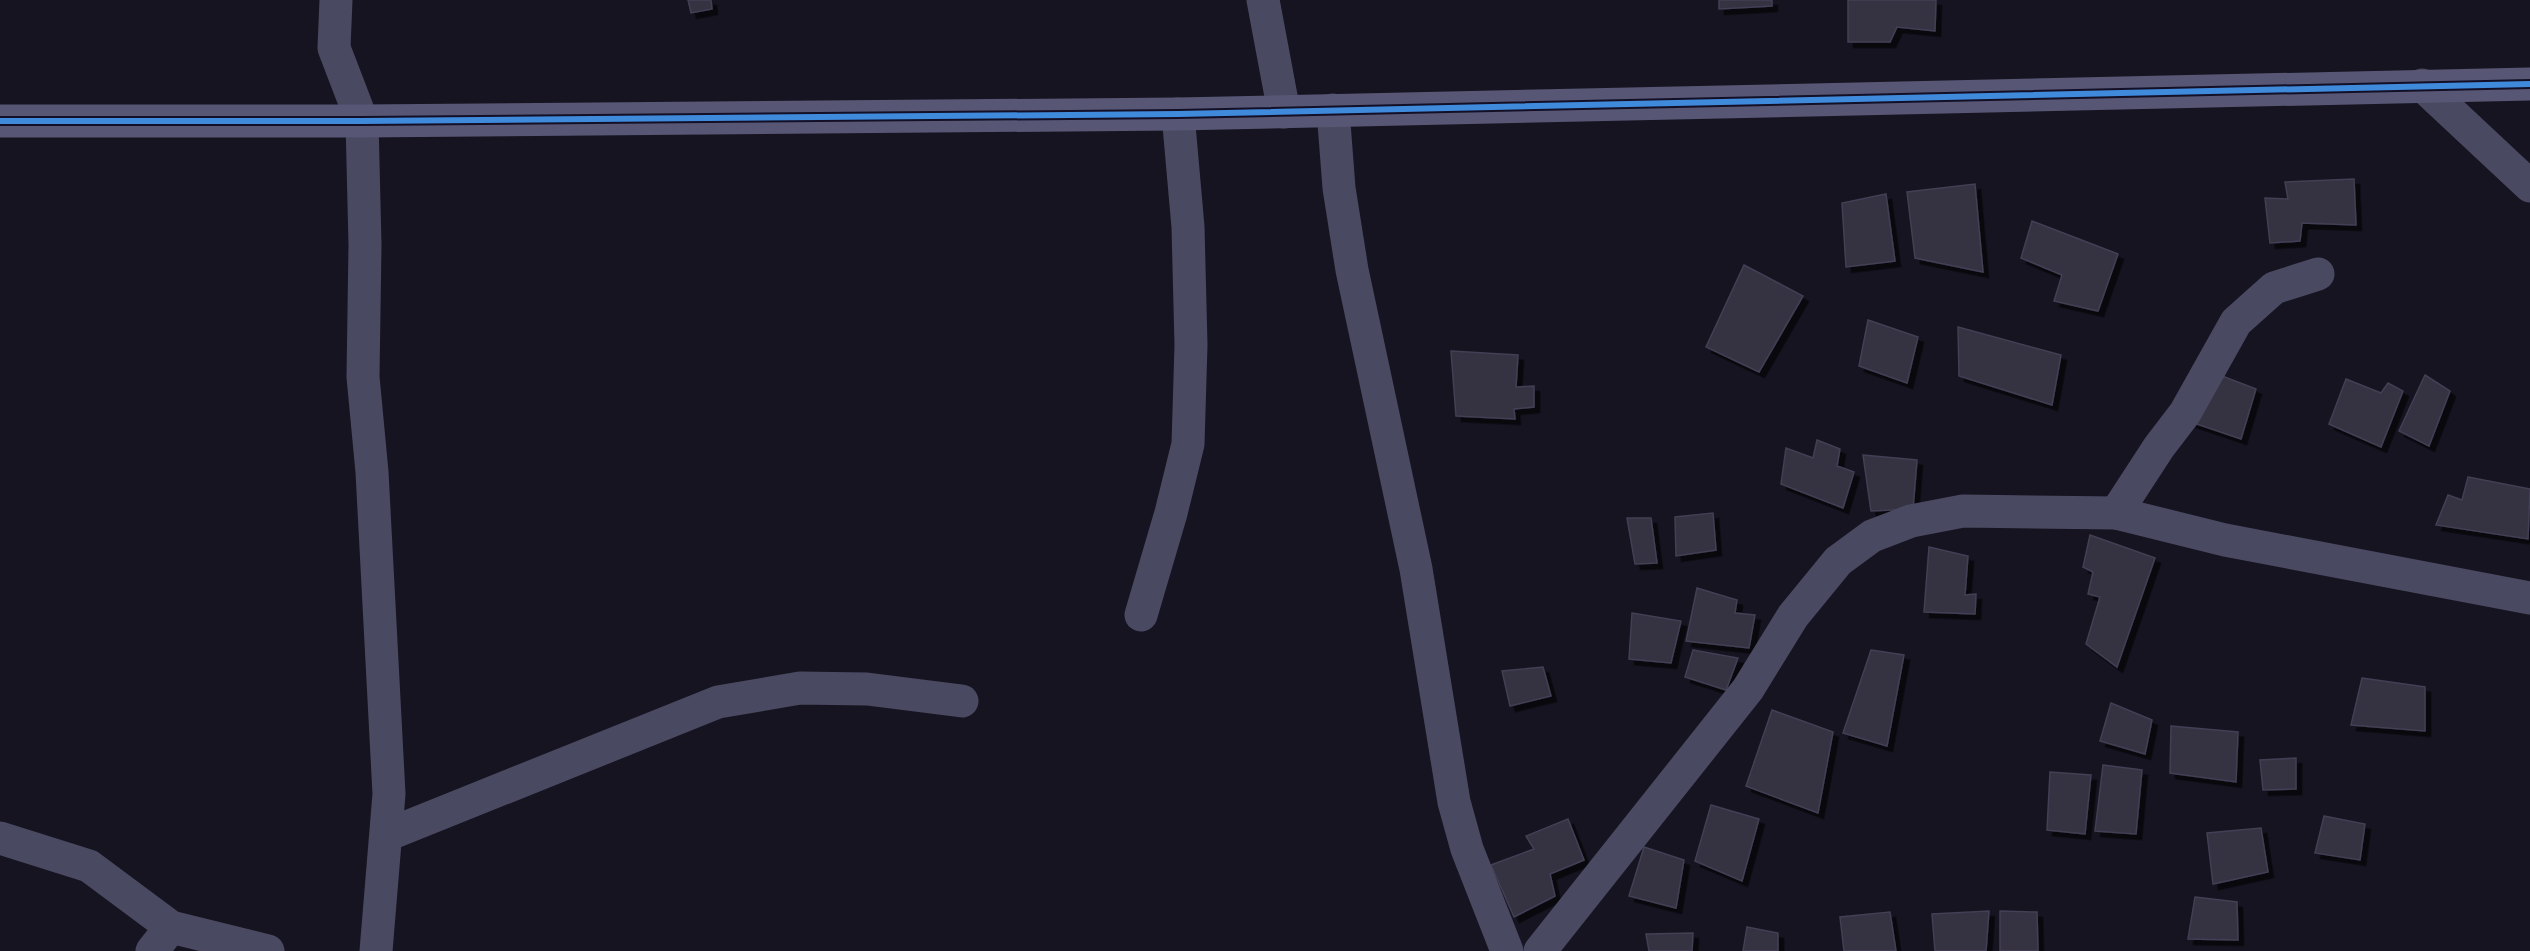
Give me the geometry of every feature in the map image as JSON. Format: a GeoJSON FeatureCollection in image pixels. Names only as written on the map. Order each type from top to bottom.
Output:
{"type":"FeatureCollection","features":[{"type":"Feature","properties":{"kind":"street"},"geometry":{"type":"LineString","coordinates":[[336,0],[334,48],[363,121],[365,245],[363,377],[372,472],[389,794],[387,835],[377,916],[376,951]]}},
{"type":"Feature","properties":{"kind":"street"},"geometry":{"type":"LineString","coordinates":[[1263,0],[1284,112]]}},
{"type":"Feature","properties":{"kind":"street"},"geometry":{"type":"LineString","coordinates":[[0,121],[363,121],[1178,114],[2530,84]]}},
{"type":"Feature","properties":{"kind":"street"},"geometry":{"type":"LineString","coordinates":[[2422,85],[2530,186]]}},
{"type":"Feature","properties":{"kind":"street"},"geometry":{"type":"LineString","coordinates":[[1333,110],[1339,188],[1352,270],[1416,569],[1454,802],[1467,849],[1507,951]]}},
{"type":"Feature","properties":{"kind":"street"},"geometry":{"type":"LineString","coordinates":[[1141,615],[1171,513],[1188,444],[1191,321],[1188,227],[1178,114]]}},
{"type":"Feature","properties":{"kind":"street"},"geometry":{"type":"LineString","coordinates":[[2116,513],[2159,447],[2185,413],[2236,322],[2274,288],[2318,274]]}},
{"type":"Feature","properties":{"kind":"street"},"geometry":{"type":"LineString","coordinates":[[1540,951],[1748,689],[1793,616],[1838,561],[1872,536],[1911,521],[1963,511],[2116,513],[2225,540],[2530,598]]}},
{"type":"Feature","properties":{"kind":"street"},"geometry":{"type":"LineString","coordinates":[[387,835],[718,702],[800,688],[867,689],[962,701]]}},
{"type":"Feature","properties":{"kind":"street"},"geometry":{"type":"LineString","coordinates":[[0,838],[89,866],[162,939],[268,951]]}},
{"type":"Feature","properties":{"kind":"building"},"geometry":{"type":"Polygon","coordinates":[[[688,0],[711,0],[712,9],[691,13],[688,0]]]}},
{"type":"Feature","properties":{"kind":"building"},"geometry":{"type":"Polygon","coordinates":[[[1719,0],[1772,0],[1772,6],[1719,9],[1719,0]]]}},
{"type":"Feature","properties":{"kind":"building"},"geometry":{"type":"Polygon","coordinates":[[[1848,0],[1936,0],[1935,31],[1897,27],[1890,42],[1848,42],[1848,0]]]}},
{"type":"Feature","properties":{"kind":"building"},"geometry":{"type":"Polygon","coordinates":[[[2354,179],[2356,225],[2302,223],[2300,241],[2270,243],[2265,198],[2288,199],[2285,182],[2354,179]]]}},
{"type":"Feature","properties":{"kind":"building"},"geometry":{"type":"Polygon","coordinates":[[[1975,184],[1983,272],[1915,258],[1907,192],[1975,184]]]}},
{"type":"Feature","properties":{"kind":"building"},"geometry":{"type":"Polygon","coordinates":[[[1886,194],[1895,261],[1846,267],[1842,203],[1886,194]]]}},
{"type":"Feature","properties":{"kind":"building"},"geometry":{"type":"Polygon","coordinates":[[[2032,221],[2118,254],[2098,311],[2054,301],[2062,275],[2021,258],[2032,221]]]}},
{"type":"Feature","properties":{"kind":"building"},"geometry":{"type":"Polygon","coordinates":[[[1744,265],[1803,296],[1759,372],[1706,347],[1744,265]]]}},
{"type":"Feature","properties":{"kind":"building"},"geometry":{"type":"Polygon","coordinates":[[[1868,320],[1918,337],[1907,383],[1859,366],[1868,320]]]}},
{"type":"Feature","properties":{"kind":"building"},"geometry":{"type":"Polygon","coordinates":[[[1958,327],[2061,355],[2052,405],[1959,376],[1958,327]]]}},
{"type":"Feature","properties":{"kind":"building"},"geometry":{"type":"Polygon","coordinates":[[[1451,351],[1518,355],[1516,387],[1534,386],[1534,407],[1514,409],[1515,419],[1456,416],[1451,351]]]}},
{"type":"Feature","properties":{"kind":"building"},"geometry":{"type":"Polygon","coordinates":[[[2209,371],[2256,389],[2241,439],[2191,422],[2209,371]]]}},
{"type":"Feature","properties":{"kind":"building"},"geometry":{"type":"Polygon","coordinates":[[[2425,375],[2450,391],[2429,446],[2399,431],[2425,375]]]}},
{"type":"Feature","properties":{"kind":"building"},"geometry":{"type":"Polygon","coordinates":[[[2346,379],[2381,393],[2388,383],[2403,391],[2381,447],[2329,424],[2346,379]]]}},
{"type":"Feature","properties":{"kind":"building"},"geometry":{"type":"Polygon","coordinates":[[[1817,440],[1840,449],[1837,466],[1854,472],[1843,508],[1781,484],[1786,448],[1813,458],[1817,440]]]}},
{"type":"Feature","properties":{"kind":"building"},"geometry":{"type":"Polygon","coordinates":[[[1863,455],[1917,460],[1913,509],[1871,511],[1863,455]]]}},
{"type":"Feature","properties":{"kind":"building"},"geometry":{"type":"Polygon","coordinates":[[[2468,477],[2530,489],[2528,539],[2436,525],[2448,495],[2462,500],[2468,477]]]}},
{"type":"Feature","properties":{"kind":"building"},"geometry":{"type":"Polygon","coordinates":[[[1713,513],[1716,550],[1676,556],[1675,517],[1713,513]]]}},
{"type":"Feature","properties":{"kind":"building"},"geometry":{"type":"Polygon","coordinates":[[[1627,518],[1651,518],[1657,563],[1635,564],[1627,518]]]}},
{"type":"Feature","properties":{"kind":"building"},"geometry":{"type":"Polygon","coordinates":[[[2090,535],[2155,558],[2117,667],[2086,644],[2100,597],[2088,594],[2093,572],[2083,567],[2090,535]]]}},
{"type":"Feature","properties":{"kind":"building"},"geometry":{"type":"Polygon","coordinates":[[[1929,547],[1968,556],[1965,595],[1976,594],[1975,614],[1924,612],[1929,547]]]}},
{"type":"Feature","properties":{"kind":"building"},"geometry":{"type":"Polygon","coordinates":[[[1697,588],[1737,600],[1735,613],[1755,615],[1749,648],[1686,641],[1697,588]]]}},
{"type":"Feature","properties":{"kind":"building"},"geometry":{"type":"Polygon","coordinates":[[[1632,613],[1681,621],[1671,663],[1629,659],[1632,613]]]}},
{"type":"Feature","properties":{"kind":"building"},"geometry":{"type":"Polygon","coordinates":[[[1693,650],[1738,658],[1726,690],[1685,677],[1693,650]]]}},
{"type":"Feature","properties":{"kind":"building"},"geometry":{"type":"Polygon","coordinates":[[[1871,650],[1904,655],[1887,746],[1843,733],[1871,650]]]}},
{"type":"Feature","properties":{"kind":"building"},"geometry":{"type":"Polygon","coordinates":[[[1543,667],[1551,696],[1510,706],[1502,671],[1543,667]]]}},
{"type":"Feature","properties":{"kind":"building"},"geometry":{"type":"Polygon","coordinates":[[[2362,678],[2425,687],[2425,731],[2351,725],[2362,678]]]}},
{"type":"Feature","properties":{"kind":"building"},"geometry":{"type":"Polygon","coordinates":[[[2111,703],[2152,720],[2145,754],[2100,741],[2111,703]]]}},
{"type":"Feature","properties":{"kind":"building"},"geometry":{"type":"Polygon","coordinates":[[[1772,710],[1833,732],[1818,813],[1746,786],[1772,710]]]}},
{"type":"Feature","properties":{"kind":"building"},"geometry":{"type":"Polygon","coordinates":[[[2171,726],[2238,732],[2236,782],[2170,773],[2171,726]]]}},
{"type":"Feature","properties":{"kind":"building"},"geometry":{"type":"Polygon","coordinates":[[[2296,758],[2296,789],[2263,790],[2260,760],[2296,758]]]}},
{"type":"Feature","properties":{"kind":"building"},"geometry":{"type":"Polygon","coordinates":[[[2103,765],[2142,770],[2136,834],[2095,831],[2103,765]]]}},
{"type":"Feature","properties":{"kind":"building"},"geometry":{"type":"Polygon","coordinates":[[[2050,772],[2091,775],[2085,834],[2047,830],[2050,772]]]}},
{"type":"Feature","properties":{"kind":"building"},"geometry":{"type":"Polygon","coordinates":[[[1711,805],[1759,819],[1742,881],[1695,861],[1711,805]]]}},
{"type":"Feature","properties":{"kind":"building"},"geometry":{"type":"Polygon","coordinates":[[[2324,816],[2365,824],[2360,860],[2315,853],[2324,816]]]}},
{"type":"Feature","properties":{"kind":"building"},"geometry":{"type":"Polygon","coordinates":[[[1568,819],[1584,860],[1550,874],[1555,896],[1514,917],[1491,865],[1534,849],[1526,836],[1568,819]]]}},
{"type":"Feature","properties":{"kind":"building"},"geometry":{"type":"Polygon","coordinates":[[[2261,828],[2268,872],[2213,884],[2207,833],[2261,828]]]}},
{"type":"Feature","properties":{"kind":"building"},"geometry":{"type":"Polygon","coordinates":[[[1644,847],[1684,860],[1676,908],[1629,896],[1644,847]]]}},
{"type":"Feature","properties":{"kind":"building"},"geometry":{"type":"Polygon","coordinates":[[[2195,897],[2237,902],[2238,940],[2188,939],[2195,897]]]}},
{"type":"Feature","properties":{"kind":"building"},"geometry":{"type":"Polygon","coordinates":[[[1989,911],[1986,951],[1935,951],[1932,914],[1989,911]]]}},
{"type":"Feature","properties":{"kind":"building"},"geometry":{"type":"Polygon","coordinates":[[[2000,911],[2037,912],[2038,951],[2000,951],[2000,911]]]}},
{"type":"Feature","properties":{"kind":"building"},"geometry":{"type":"Polygon","coordinates":[[[1890,912],[1896,951],[1844,951],[1840,917],[1890,912]]]}},
{"type":"Feature","properties":{"kind":"building"},"geometry":{"type":"Polygon","coordinates":[[[1747,927],[1778,933],[1778,951],[1743,951],[1747,927]]]}},
{"type":"Feature","properties":{"kind":"building"},"geometry":{"type":"Polygon","coordinates":[[[1693,933],[1692,951],[1649,951],[1646,934],[1693,933]]]}},
{"type":"Feature","properties":{"kind":"cycle path"},"geometry":{"type":"LineString","coordinates":[[0,121],[362,121],[1178,114],[2530,84]]}}]}
